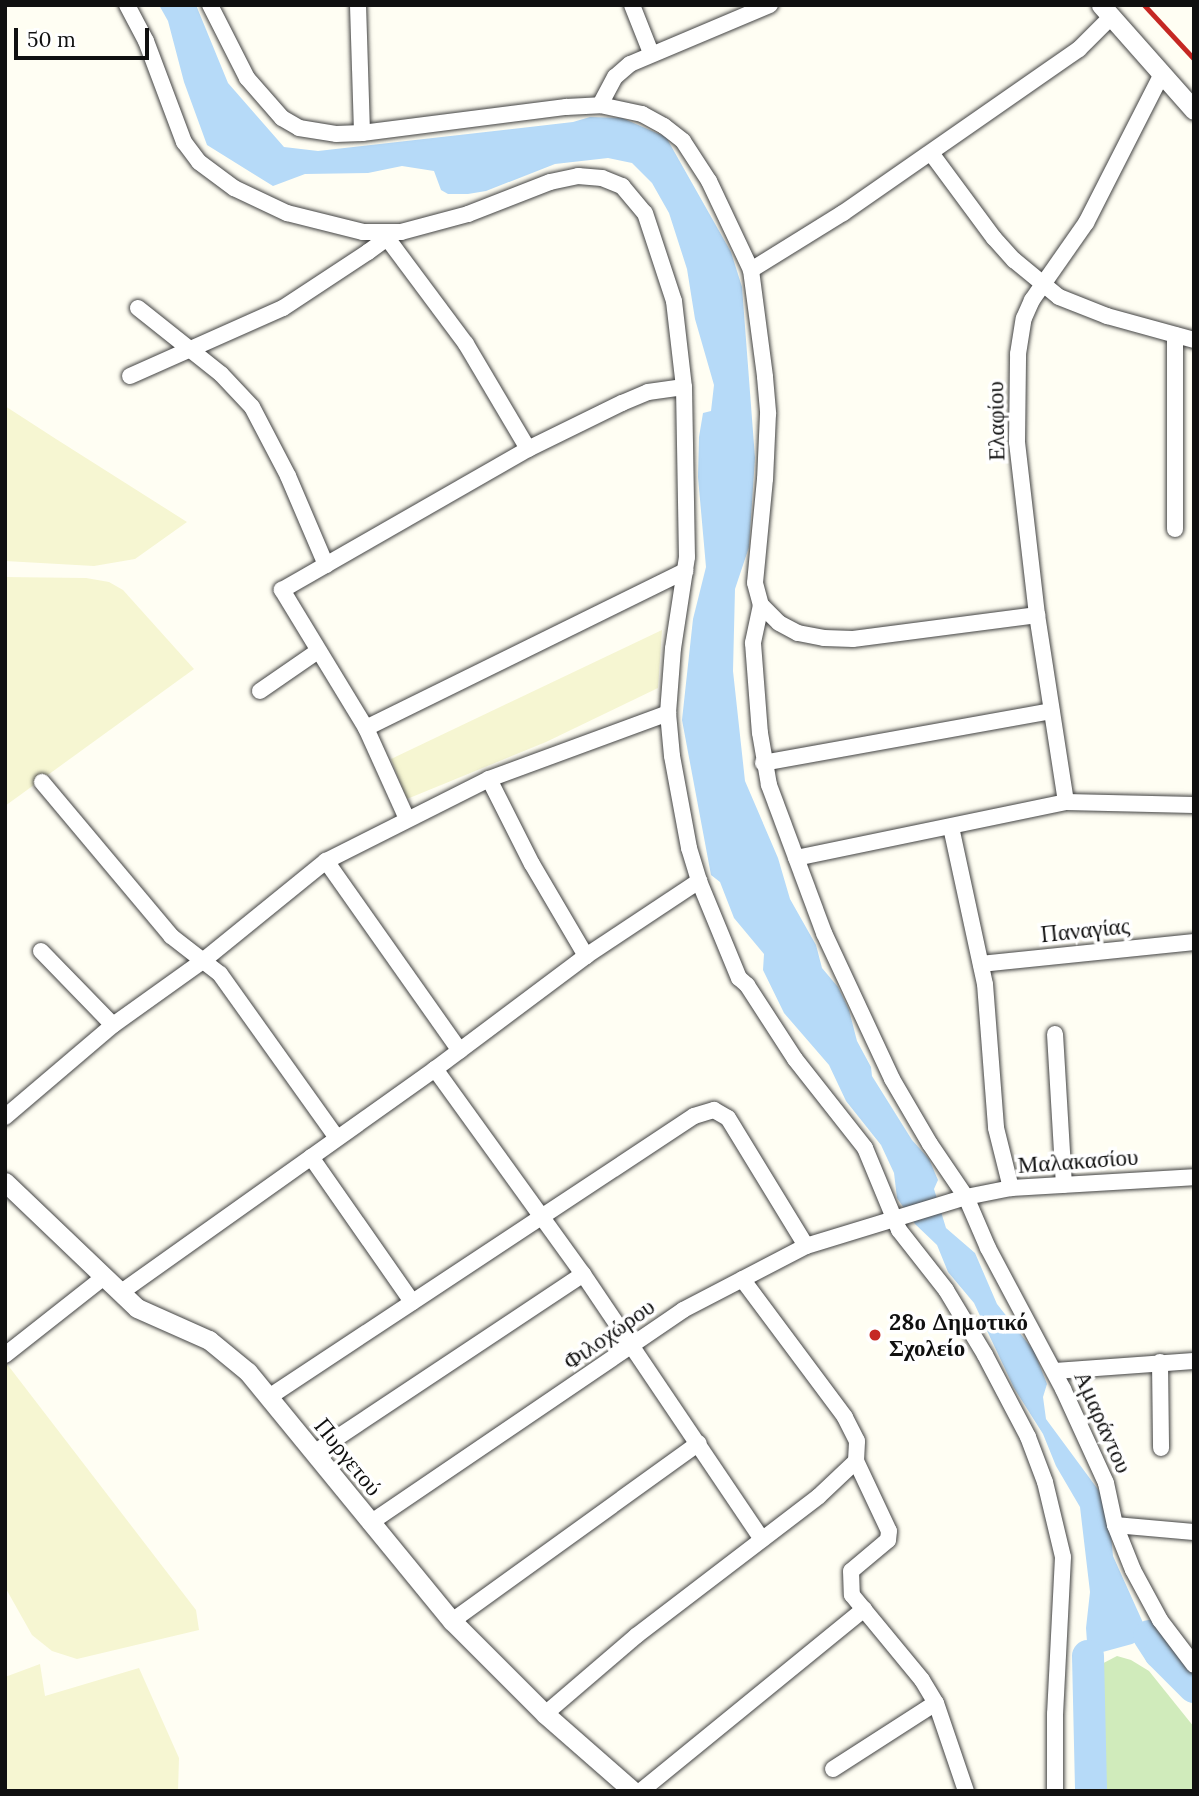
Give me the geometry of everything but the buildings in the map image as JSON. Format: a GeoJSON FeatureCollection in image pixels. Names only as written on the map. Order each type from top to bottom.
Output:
{"type":"FeatureCollection","features":[{"type":"Feature","properties":{"kind":"street"},"geometry":{"type":"LineString","coordinates":[[127,5],[146,41],[184,142],[199,162],[234,188],[288,213],[347,229],[387,236],[424,228],[567,177],[595,177],[622,186],[645,213],[666,268],[677,316],[684,387],[685,571],[674,639],[668,713],[678,793],[699,881],[739,978],[747,985],[795,1059],[849,1124],[865,1149],[893,1219],[946,1290],[985,1355],[1028,1437],[1045,1482],[1063,1557],[1055,1714],[1055,1791]]}},
{"type":"Feature","properties":{"kind":"street"},"geometry":{"type":"LineString","coordinates":[[210,5],[247,78],[282,118],[299,128],[336,134],[362,133],[566,107],[600,106],[642,114],[664,126],[682,141],[709,181],[751,270],[768,414],[755,583],[761,605],[779,623],[798,633],[834,639],[853,639],[1037,615]]}},
{"type":"Feature","properties":{"kind":"street"},"geometry":{"type":"LineString","coordinates":[[358,5],[362,133]]}},
{"type":"Feature","properties":{"kind":"street"},"geometry":{"type":"LineString","coordinates":[[632,5],[651,53]]}},
{"type":"Feature","properties":{"kind":"street"},"geometry":{"type":"LineString","coordinates":[[600,106],[615,77],[630,64],[770,5]]}},
{"type":"Feature","properties":{"kind":"street"},"geometry":{"type":"LineString","coordinates":[[751,270],[801,241],[1080,49],[1106,11],[1194,110]]}},
{"type":"Feature","properties":{"kind":"street","name":"Ελαφίου"},"geometry":{"type":"LineString","coordinates":[[1066,802],[1037,615],[1017,443],[1018,354],[1024,318],[1032,300],[1045,286],[1086,223],[1162,74]]}},
{"type":"Feature","properties":{"kind":"street"},"geometry":{"type":"LineString","coordinates":[[931,153],[994,238],[1045,286],[1077,306],[1194,340]]}},
{"type":"Feature","properties":{"kind":"street"},"geometry":{"type":"LineString","coordinates":[[130,376],[283,308],[387,236]]}},
{"type":"Feature","properties":{"kind":"street"},"geometry":{"type":"LineString","coordinates":[[387,236],[466,344],[528,449]]}},
{"type":"Feature","properties":{"kind":"street"},"geometry":{"type":"LineString","coordinates":[[138,308],[221,374],[261,418],[326,565]]}},
{"type":"Feature","properties":{"kind":"street"},"geometry":{"type":"LineString","coordinates":[[1175,335],[1175,529]]}},
{"type":"Feature","properties":{"kind":"street"},"geometry":{"type":"LineString","coordinates":[[407,819],[366,728],[282,590],[528,449],[622,402],[648,392],[684,387]]}},
{"type":"Feature","properties":{"kind":"street"},"geometry":{"type":"LineString","coordinates":[[366,728],[685,571]]}},
{"type":"Feature","properties":{"kind":"street","name":"Αμαράντου"},"geometry":{"type":"LineString","coordinates":[[761,605],[753,643],[763,763],[824,933],[892,1079],[930,1144],[966,1197],[988,1248],[1055,1371],[1106,1483],[1115,1525],[1160,1620],[1194,1665]]}},
{"type":"Feature","properties":{"kind":"street"},"geometry":{"type":"LineString","coordinates":[[260,691],[318,651]]}},
{"type":"Feature","properties":{"kind":"street"},"geometry":{"type":"LineString","coordinates":[[763,763],[1051,711]]}},
{"type":"Feature","properties":{"kind":"street"},"geometry":{"type":"LineString","coordinates":[[5,1117],[113,1025],[204,960],[326,861],[489,779],[668,713]]}},
{"type":"Feature","properties":{"kind":"street"},"geometry":{"type":"LineString","coordinates":[[489,779],[533,864],[586,956]]}},
{"type":"Feature","properties":{"kind":"street"},"geometry":{"type":"LineString","coordinates":[[42,782],[182,948],[204,960],[220,974],[337,1138]]}},
{"type":"Feature","properties":{"kind":"street"},"geometry":{"type":"LineString","coordinates":[[796,858],[1066,802],[1194,805]]}},
{"type":"Feature","properties":{"kind":"street"},"geometry":{"type":"LineString","coordinates":[[951,827],[981,964],[990,1037],[996,1128],[1011,1188]]}},
{"type":"Feature","properties":{"kind":"street"},"geometry":{"type":"LineString","coordinates":[[326,861],[460,1051]]}},
{"type":"Feature","properties":{"kind":"street"},"geometry":{"type":"LineString","coordinates":[[120,1293],[460,1051],[586,956],[699,881]]}},
{"type":"Feature","properties":{"kind":"street","name":"Παναγίας"},"geometry":{"type":"LineString","coordinates":[[981,964],[1194,942]]}},
{"type":"Feature","properties":{"kind":"street"},"geometry":{"type":"LineString","coordinates":[[41,951],[113,1025]]}},
{"type":"Feature","properties":{"kind":"street"},"geometry":{"type":"LineString","coordinates":[[1055,1034],[1064,1185]]}},
{"type":"Feature","properties":{"kind":"street"},"geometry":{"type":"LineString","coordinates":[[435,1069],[583,1274],[762,1539]]}},
{"type":"Feature","properties":{"kind":"street"},"geometry":{"type":"LineString","coordinates":[[269,1398],[694,1116],[714,1110],[728,1118],[806,1246]]}},
{"type":"Feature","properties":{"kind":"street"},"geometry":{"type":"LineString","coordinates":[[311,1157],[412,1302]]}},
{"type":"Feature","properties":{"kind":"street","name":"Μαλακασίου"},"geometry":{"type":"LineString","coordinates":[[893,1219],[966,1197],[1011,1188],[1194,1177]]}},
{"type":"Feature","properties":{"kind":"street","name":"Πυργετού"},"geometry":{"type":"LineString","coordinates":[[5,1182],[137,1308],[209,1340],[248,1372],[452,1621],[545,1714],[633,1791]]}},
{"type":"Feature","properties":{"kind":"street","name":"Φιλοχώρου"},"geometry":{"type":"LineString","coordinates":[[370,1523],[683,1310],[806,1246],[893,1219]]}},
{"type":"Feature","properties":{"kind":"street"},"geometry":{"type":"LineString","coordinates":[[314,1453],[583,1274]]}},
{"type":"Feature","properties":{"kind":"street"},"geometry":{"type":"LineString","coordinates":[[5,1355],[104,1278]]}},
{"type":"Feature","properties":{"kind":"street"},"geometry":{"type":"LineString","coordinates":[[742,1279],[845,1417],[857,1441],[856,1461],[889,1531],[888,1541],[851,1571],[852,1595],[922,1680],[936,1703],[966,1791]]}},
{"type":"Feature","properties":{"kind":"street"},"geometry":{"type":"LineString","coordinates":[[1055,1371],[1194,1361]]}},
{"type":"Feature","properties":{"kind":"street"},"geometry":{"type":"LineString","coordinates":[[1160,1362],[1161,1448]]}},
{"type":"Feature","properties":{"kind":"street"},"geometry":{"type":"LineString","coordinates":[[452,1621],[699,1443]]}},
{"type":"Feature","properties":{"kind":"street"},"geometry":{"type":"LineString","coordinates":[[545,1714],[636,1636],[819,1496],[856,1461]]}},
{"type":"Feature","properties":{"kind":"street"},"geometry":{"type":"LineString","coordinates":[[1115,1525],[1194,1532]]}},
{"type":"Feature","properties":{"kind":"street"},"geometry":{"type":"LineString","coordinates":[[641,1791],[864,1609]]}},
{"type":"Feature","properties":{"kind":"street"},"geometry":{"type":"LineString","coordinates":[[833,1769],[936,1703]]}},
{"type":"Feature","properties":{"kind":"green space"},"geometry":{"type":"Polygon","coordinates":[[[5,406],[187,522],[135,559],[94,566],[5,561],[5,406]]]}},
{"type":"Feature","properties":{"kind":"green space"},"geometry":{"type":"Polygon","coordinates":[[[5,577],[86,578],[109,582],[123,590],[194,669],[5,806],[5,577]]]}},
{"type":"Feature","properties":{"kind":"green space"},"geometry":{"type":"Polygon","coordinates":[[[662,630],[658,688],[546,742],[407,799],[391,759],[662,630]]]}},
{"type":"Feature","properties":{"kind":"green space"},"geometry":{"type":"Polygon","coordinates":[[[7,1364],[196,1610],[199,1630],[77,1659],[52,1651],[32,1635],[5,1587],[7,1364]]]}},
{"type":"Feature","properties":{"kind":"green space"},"geometry":{"type":"Polygon","coordinates":[[[1117,1656],[1131,1660],[1149,1671],[1194,1727],[1194,1791],[1096,1791],[1092,1669],[1117,1656]]]}},
{"type":"Feature","properties":{"kind":"green space"},"geometry":{"type":"Polygon","coordinates":[[[40,1664],[45,1696],[139,1668],[179,1758],[178,1791],[5,1791],[5,1677],[40,1664]]]}},
{"type":"Feature","properties":{"kind":"water"},"geometry":{"type":"Polygon","coordinates":[[[159,5],[196,5],[228,83],[284,147],[318,151],[573,122],[590,117],[622,118],[666,137],[731,252],[742,287],[755,458],[749,547],[735,589],[733,671],[745,781],[778,858],[790,899],[816,945],[822,968],[838,987],[849,1010],[857,1041],[871,1067],[872,1076],[912,1140],[929,1159],[938,1180],[934,1189],[946,1228],[975,1253],[997,1304],[1034,1351],[1047,1384],[1043,1397],[1046,1419],[1108,1503],[1113,1556],[1149,1636],[1132,1644],[1088,1656],[1086,1628],[1090,1592],[1080,1507],[1056,1466],[1043,1434],[1014,1388],[974,1303],[948,1272],[937,1245],[915,1224],[897,1198],[894,1173],[881,1145],[846,1101],[829,1065],[784,1013],[763,970],[764,954],[734,918],[720,882],[711,875],[682,720],[693,619],[706,567],[698,477],[699,437],[703,413],[711,411],[714,385],[695,319],[687,269],[669,213],[652,183],[632,163],[608,158],[555,164],[486,191],[468,194],[448,194],[441,190],[434,171],[402,166],[368,173],[305,174],[273,186],[207,145],[184,82],[168,21],[159,5]]]}},
{"type":"Feature","properties":{"kind":"waterway"},"geometry":{"type":"LineString","coordinates":[[1149,1636],[1160,1653],[1194,1687]]}},
{"type":"Feature","properties":{"kind":"waterway"},"geometry":{"type":"LineString","coordinates":[[1088,1656],[1091,1791]]}},
{"type":"Feature","properties":{"kind":"railway"},"geometry":{"type":"LineString","coordinates":[[1144,5],[1194,59]]}},
{"type":"Feature","properties":{"kind":"place","name":"28ο Δημοτικό Σχολείο"},"geometry":{"type":"Point","coordinates":[875,1335]}}]}
